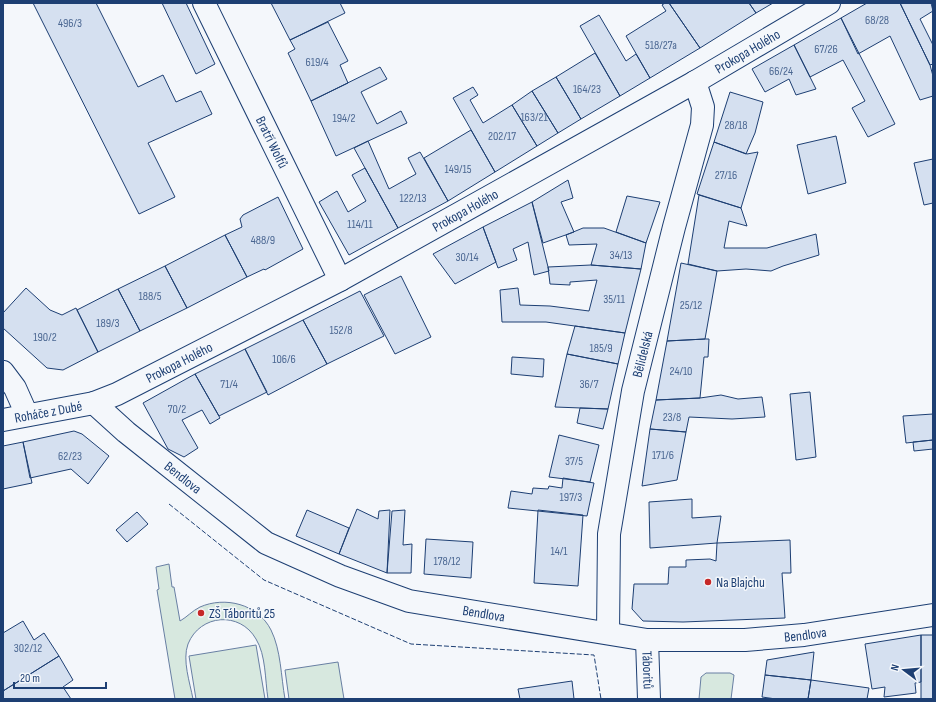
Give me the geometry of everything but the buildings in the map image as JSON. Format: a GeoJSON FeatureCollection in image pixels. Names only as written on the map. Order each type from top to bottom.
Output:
{"type":"FeatureCollection","features":[{"type":"Feature","properties":{"kind":"street","name":"Bratří Wolfů"},"geometry":{"type":"LineString","coordinates":[[204,3],[340,280]]}},
{"type":"Feature","properties":{"kind":"street","name":"Prokopa Holého"},"geometry":{"type":"LineString","coordinates":[[94,403],[117,394],[340,280],[695,82],[830,3]]}},
{"type":"Feature","properties":{"kind":"street","name":"Bělidelská"},"geometry":{"type":"LineString","coordinates":[[608,633],[609,534],[633,391],[674,227],[702,125],[703,107],[695,82]]}},
{"type":"Feature","properties":{"kind":"street"},"geometry":{"type":"LineString","coordinates":[[3,372],[15,388],[27,415]]}},
{"type":"Feature","properties":{"kind":"street","name":"Bendlova"},"geometry":{"type":"LineString","coordinates":[[94,403],[126,432],[266,543],[340,576],[409,601],[648,640],[745,640],[804,635],[933,616]]}},
{"type":"Feature","properties":{"kind":"street","name":"Roháče z Dubé"},"geometry":{"type":"LineString","coordinates":[[3,420],[94,403]]}},
{"type":"Feature","properties":{"kind":"street","name":"Táboritů"},"geometry":{"type":"LineString","coordinates":[[648,640],[649,699]]}},
{"type":"Feature","properties":{"kind":"shaded area"},"geometry":{"type":"Polygon","coordinates":[[[169,564],[172,587],[174,587],[180,621],[200,607],[220,602],[249,608],[265,621],[271,630],[277,646],[285,699],[268,699],[262,652],[256,639],[249,630],[231,620],[220,620],[211,622],[201,627],[194,634],[188,644],[186,650],[186,664],[193,699],[175,699],[157,590],[159,589],[156,567],[169,564]]]}},
{"type":"Feature","properties":{"kind":"shaded area"},"geometry":{"type":"Polygon","coordinates":[[[256,645],[265,699],[196,699],[189,656],[256,645]]]}},
{"type":"Feature","properties":{"kind":"shaded area"},"geometry":{"type":"Polygon","coordinates":[[[338,662],[344,699],[289,699],[285,670],[338,662]]]}},
{"type":"Feature","properties":{"kind":"shaded area"},"geometry":{"type":"Polygon","coordinates":[[[706,673],[730,673],[734,675],[731,699],[699,699],[701,677],[706,673]]]}},
{"type":"Feature","properties":{"kind":"fence"},"geometry":{"type":"LineString","coordinates":[[169,504],[264,580],[411,644],[594,655],[601,699]]}},
{"type":"Feature","properties":{"kind":"place","name":"Na Blajchu"},"geometry":{"type":"Point","coordinates":[708,582]}},
{"type":"Feature","properties":{"kind":"place","name":"ZŠ Táboritů 25"},"geometry":{"type":"Point","coordinates":[201,613]}}]}
